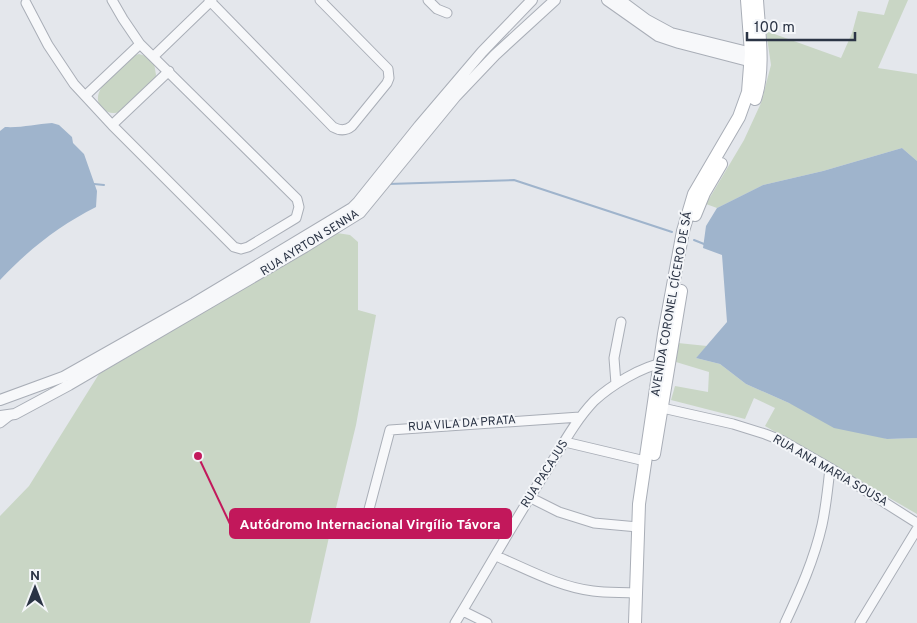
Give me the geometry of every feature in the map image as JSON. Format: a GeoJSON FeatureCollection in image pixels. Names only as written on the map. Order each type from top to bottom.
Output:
{"type":"FeatureCollection","features":[{"type":"Feature","properties":{"kind":"main road","name":"AVENIDA CORONEL CÍCERO DE SÁ"},"geometry":{"type":"LineString","coordinates":[[644,623],[646,517],[657,407],[688,246],[698,206],[752,107],[759,81],[747,0]]}},
{"type":"Feature","properties":{"kind":"main road","name":"AVENIDA CORONEL CÍCERO DE SÁ"},"geometry":{"type":"LineString","coordinates":[[755,58],[757,0]]}},
{"type":"Feature","properties":{"kind":"main road","name":"AVENIDA CORONEL CÍCERO DE SÁ"},"geometry":{"type":"LineString","coordinates":[[636,623],[638,527],[645,461],[657,407]]}},
{"type":"Feature","properties":{"kind":"street"},"geometry":{"type":"LineString","coordinates":[[26,2],[56,58],[85,96],[234,247],[240,249],[248,247],[296,218],[299,208],[297,199],[140,44],[112,0]]}},
{"type":"Feature","properties":{"kind":"street"},"geometry":{"type":"LineString","coordinates":[[154,56],[210,1],[333,127],[344,130],[352,126],[387,84],[389,74],[388,69],[320,0]]}},
{"type":"Feature","properties":{"kind":"street"},"geometry":{"type":"LineString","coordinates":[[428,0],[437,9],[447,13]]}},
{"type":"Feature","properties":{"kind":"street","name":"RUA AYRTON SENNA"},"geometry":{"type":"LineString","coordinates":[[0,400],[66,376],[356,210],[364,194],[419,126],[482,52],[532,0]]}},
{"type":"Feature","properties":{"kind":"street","name":"RUA AYRTON SENNA"},"geometry":{"type":"LineString","coordinates":[[4,416],[69,385],[297,252],[356,210],[476,74],[555,0]]}},
{"type":"Feature","properties":{"kind":"street"},"geometry":{"type":"LineString","coordinates":[[607,0],[658,36],[679,43],[755,58]]}},
{"type":"Feature","properties":{"kind":"street"},"geometry":{"type":"LineString","coordinates":[[620,0],[648,20],[671,33],[755,58]]}},
{"type":"Feature","properties":{"kind":"street"},"geometry":{"type":"LineString","coordinates":[[85,96],[140,44]]}},
{"type":"Feature","properties":{"kind":"street"},"geometry":{"type":"LineString","coordinates":[[112,125],[169,71]]}},
{"type":"Feature","properties":{"kind":"street"},"geometry":{"type":"LineString","coordinates":[[616,384],[614,358],[621,322]]}},
{"type":"Feature","properties":{"kind":"street","name":"RUA PACAJUS"},"geometry":{"type":"LineString","coordinates":[[455,623],[580,417],[599,396],[616,384],[630,376],[664,363]]}},
{"type":"Feature","properties":{"kind":"street","name":"RUA ANA MARIA SOUSA"},"geometry":{"type":"LineString","coordinates":[[657,407],[733,424],[765,434],[830,468],[917,523]]}},
{"type":"Feature","properties":{"kind":"street"},"geometry":{"type":"LineString","coordinates":[[0,423],[4,416]]}},
{"type":"Feature","properties":{"kind":"street","name":"RUA VILA DA PRATA"},"geometry":{"type":"LineString","coordinates":[[363,532],[390,430],[580,417]]}},
{"type":"Feature","properties":{"kind":"street"},"geometry":{"type":"LineString","coordinates":[[565,442],[645,461]]}},
{"type":"Feature","properties":{"kind":"street"},"geometry":{"type":"LineString","coordinates":[[785,623],[802,586],[816,546],[823,518],[830,468]]}},
{"type":"Feature","properties":{"kind":"street"},"geometry":{"type":"LineString","coordinates":[[530,498],[559,512],[594,523],[638,527]]}},
{"type":"Feature","properties":{"kind":"street"},"geometry":{"type":"LineString","coordinates":[[860,623],[917,529]]}},
{"type":"Feature","properties":{"kind":"street"},"geometry":{"type":"LineString","coordinates":[[496,556],[573,587],[593,591],[636,593]]}},
{"type":"Feature","properties":{"kind":"street"},"geometry":{"type":"LineString","coordinates":[[463,611],[487,623]]}},
{"type":"Feature","properties":{"kind":"green space"},"geometry":{"type":"Polygon","coordinates":[[[889,0],[908,0],[878,68],[917,74],[917,161],[902,148],[823,171],[763,185],[717,208],[706,204],[744,140],[761,103],[771,65],[766,31],[841,58],[852,33],[858,11],[884,15],[889,0]]]}},
{"type":"Feature","properties":{"kind":"green space"},"geometry":{"type":"Polygon","coordinates":[[[139,54],[146,56],[154,63],[155,79],[120,112],[106,111],[98,102],[98,95],[102,87],[113,73],[132,56],[139,54]]]}},
{"type":"Feature","properties":{"kind":"green space"},"geometry":{"type":"Polygon","coordinates":[[[337,233],[350,235],[358,242],[358,310],[376,315],[356,425],[310,623],[0,623],[0,516],[29,486],[99,374],[337,233]]]}},
{"type":"Feature","properties":{"kind":"green space"},"geometry":{"type":"Polygon","coordinates":[[[678,343],[707,346],[696,358],[720,364],[746,384],[789,403],[887,439],[917,438],[917,514],[765,426],[775,408],[754,398],[745,419],[671,400],[675,386],[708,392],[709,372],[676,362],[678,343]]]}},
{"type":"Feature","properties":{"kind":"water"},"geometry":{"type":"Polygon","coordinates":[[[52,123],[59,125],[72,137],[73,143],[84,154],[97,191],[96,207],[45,239],[0,280],[0,131],[5,127],[52,123]]]}},
{"type":"Feature","properties":{"kind":"water"},"geometry":{"type":"Polygon","coordinates":[[[902,148],[917,161],[917,438],[887,439],[834,428],[789,403],[746,384],[720,364],[696,358],[727,322],[722,255],[703,248],[706,226],[717,208],[763,185],[823,171],[902,148]]]}},
{"type":"Feature","properties":{"kind":"waterway"},"geometry":{"type":"LineString","coordinates":[[388,184],[514,180],[672,232]]}},
{"type":"Feature","properties":{"kind":"waterway"},"geometry":{"type":"LineString","coordinates":[[94,184],[104,185]]}},
{"type":"Feature","properties":{"kind":"waterway"},"geometry":{"type":"LineString","coordinates":[[694,240],[704,244]]}},
{"type":"Feature","properties":{"kind":"place","name":"Autódromo Internacional Virgílio Távora"},"geometry":{"type":"Point","coordinates":[198,456]}}]}
